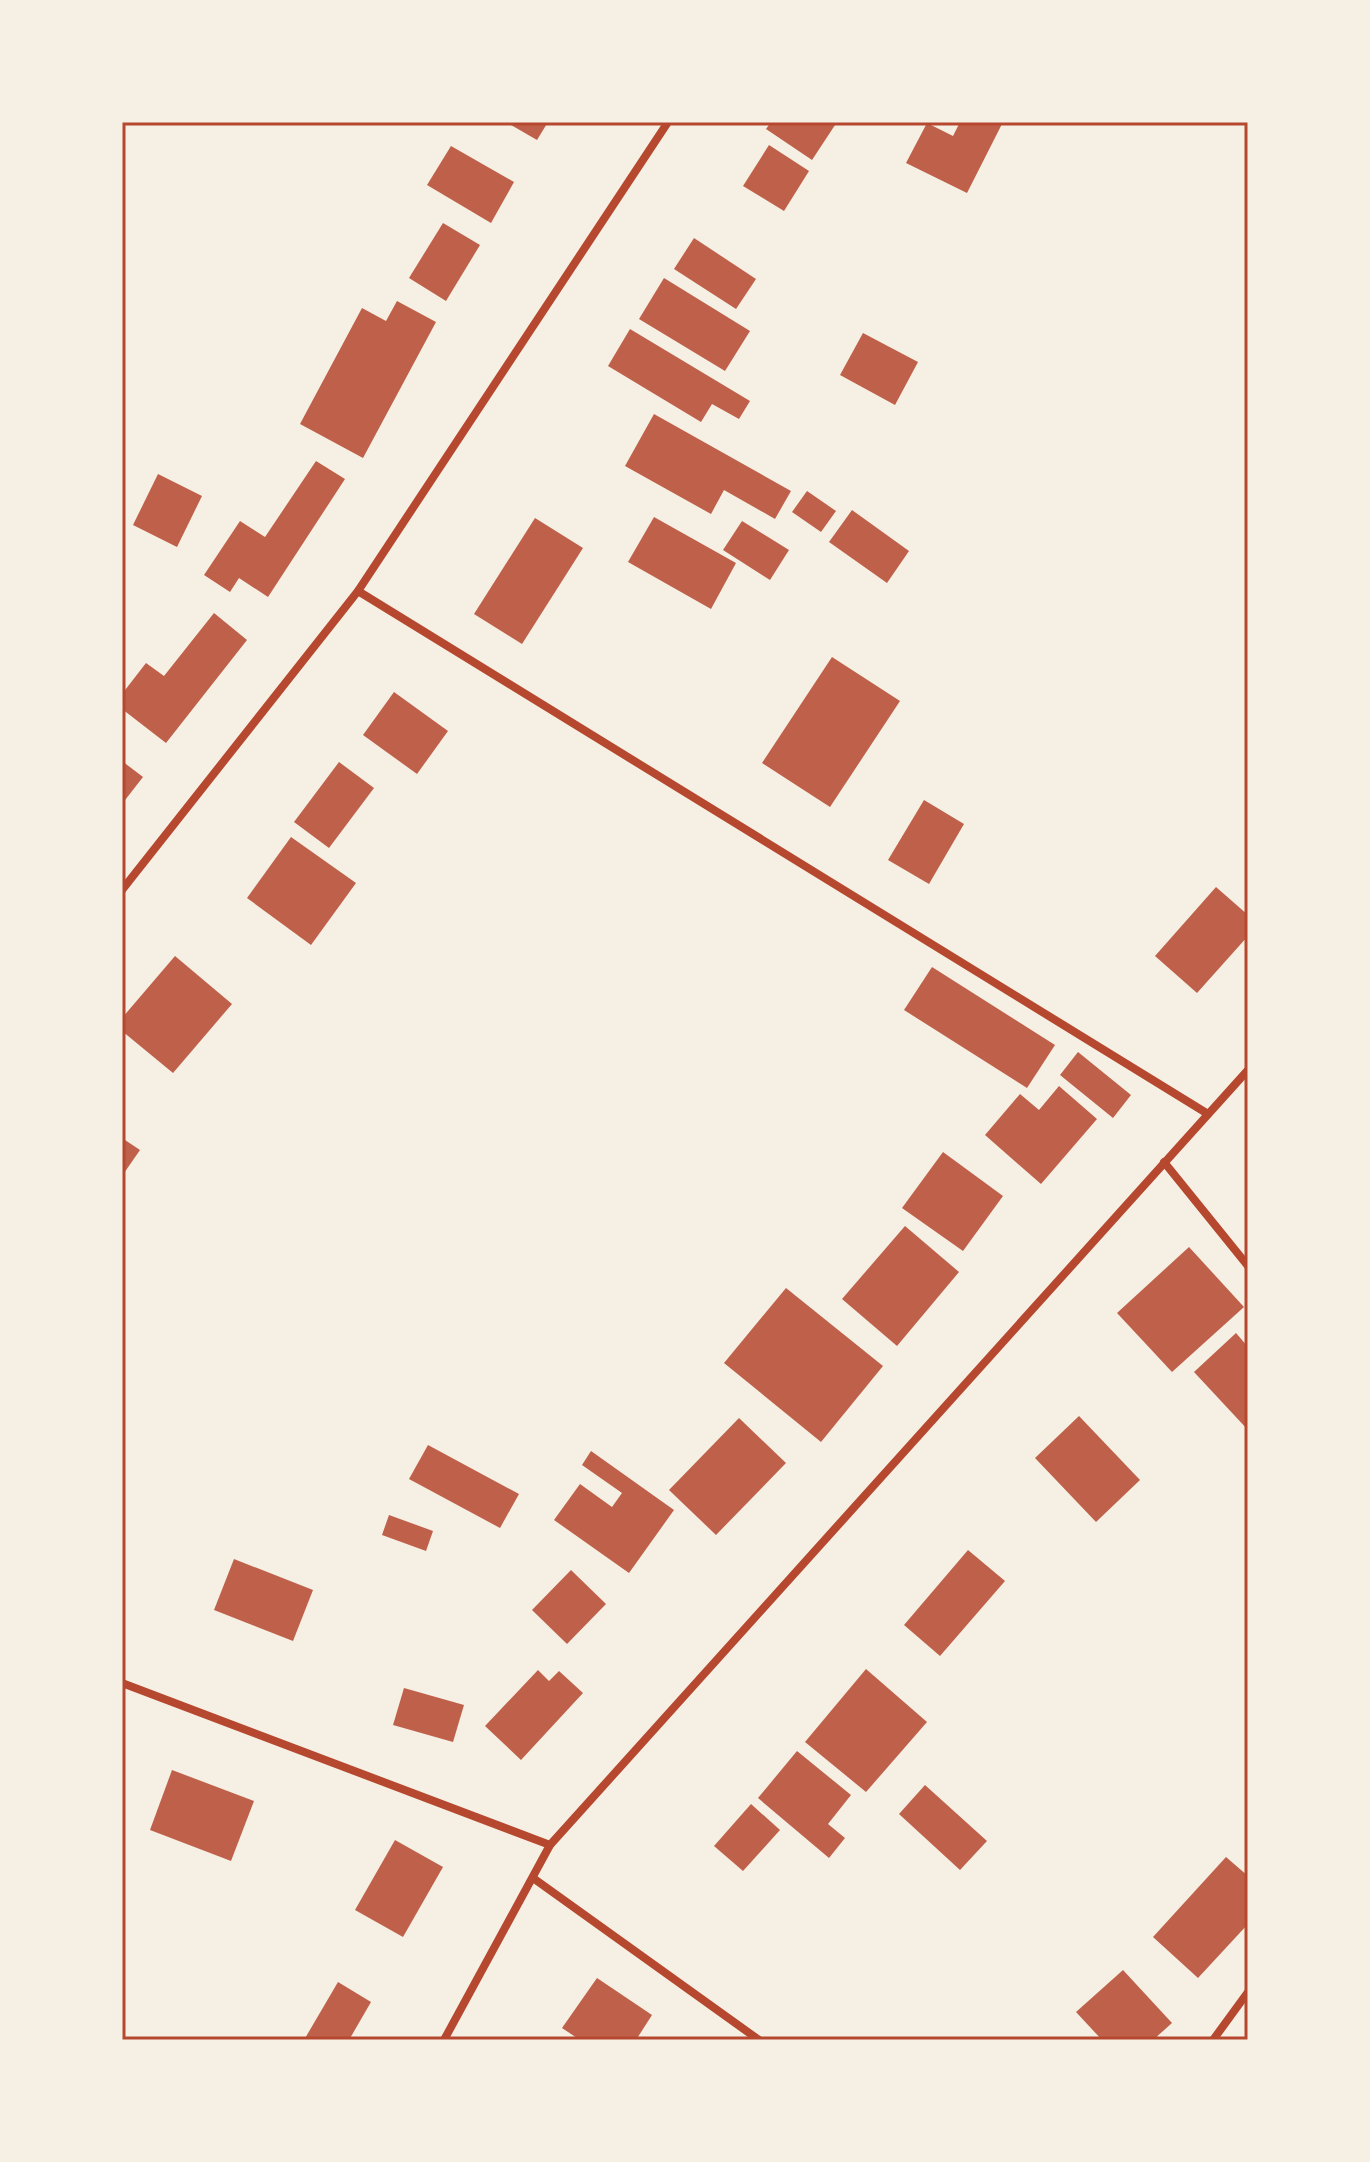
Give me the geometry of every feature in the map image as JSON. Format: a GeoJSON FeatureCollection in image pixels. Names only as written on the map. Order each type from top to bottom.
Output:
{"type":"FeatureCollection","features":[{"type":"Feature","properties":{"kind":"street"},"geometry":{"type":"LineString","coordinates":[[122,890],[358,591],[668,122]]}},
{"type":"Feature","properties":{"kind":"street"},"geometry":{"type":"LineString","coordinates":[[358,591],[1208,1114]]}},
{"type":"Feature","properties":{"kind":"street"},"geometry":{"type":"LineString","coordinates":[[444,2040],[550,1845],[1248,1070]]}},
{"type":"Feature","properties":{"kind":"street"},"geometry":{"type":"LineString","coordinates":[[1164,1162],[1248,1266]]}},
{"type":"Feature","properties":{"kind":"street"},"geometry":{"type":"LineString","coordinates":[[122,1683],[550,1845]]}},
{"type":"Feature","properties":{"kind":"street"},"geometry":{"type":"LineString","coordinates":[[533,1878],[759,2040]]}},
{"type":"Feature","properties":{"kind":"street"},"geometry":{"type":"LineString","coordinates":[[1213,2040],[1248,1992]]}},
{"type":"Feature","properties":{"kind":"building"},"geometry":{"type":"Polygon","coordinates":[[[506,122],[548,122],[537,140],[506,122]]]}},
{"type":"Feature","properties":{"kind":"building"},"geometry":{"type":"Polygon","coordinates":[[[771,122],[837,122],[812,160],[766,129],[771,122]]]}},
{"type":"Feature","properties":{"kind":"building"},"geometry":{"type":"Polygon","coordinates":[[[960,122],[1003,122],[967,193],[906,163],[927,123],[953,136],[960,122]]]}},
{"type":"Feature","properties":{"kind":"building"},"geometry":{"type":"Polygon","coordinates":[[[769,145],[809,171],[784,211],[743,186],[769,145]]]}},
{"type":"Feature","properties":{"kind":"building"},"geometry":{"type":"Polygon","coordinates":[[[451,146],[514,182],[491,223],[427,185],[451,146]]]}},
{"type":"Feature","properties":{"kind":"building"},"geometry":{"type":"Polygon","coordinates":[[[443,223],[480,245],[446,301],[409,278],[443,223]]]}},
{"type":"Feature","properties":{"kind":"building"},"geometry":{"type":"Polygon","coordinates":[[[694,238],[756,279],[736,309],[674,269],[694,238]]]}},
{"type":"Feature","properties":{"kind":"building"},"geometry":{"type":"Polygon","coordinates":[[[664,278],[750,331],[725,371],[639,319],[664,278]]]}},
{"type":"Feature","properties":{"kind":"building"},"geometry":{"type":"Polygon","coordinates":[[[397,301],[436,322],[363,458],[300,424],[362,308],[386,321],[397,301]]]}},
{"type":"Feature","properties":{"kind":"building"},"geometry":{"type":"Polygon","coordinates":[[[630,329],[750,401],[739,419],[712,404],[701,422],[608,366],[630,329]]]}},
{"type":"Feature","properties":{"kind":"building"},"geometry":{"type":"Polygon","coordinates":[[[863,333],[918,362],[895,405],[840,375],[863,333]]]}},
{"type":"Feature","properties":{"kind":"building"},"geometry":{"type":"Polygon","coordinates":[[[654,414],[791,491],[775,519],[724,490],[711,514],[625,466],[654,414]]]}},
{"type":"Feature","properties":{"kind":"building"},"geometry":{"type":"Polygon","coordinates":[[[316,461],[345,479],[268,597],[239,578],[230,592],[204,575],[240,521],[265,537],[316,461]]]}},
{"type":"Feature","properties":{"kind":"building"},"geometry":{"type":"Polygon","coordinates":[[[158,474],[202,496],[177,547],[133,525],[158,474]]]}},
{"type":"Feature","properties":{"kind":"building"},"geometry":{"type":"Polygon","coordinates":[[[807,491],[836,511],[821,532],[792,512],[807,491]]]}},
{"type":"Feature","properties":{"kind":"building"},"geometry":{"type":"Polygon","coordinates":[[[852,510],[909,551],[887,583],[829,542],[852,510]]]}},
{"type":"Feature","properties":{"kind":"building"},"geometry":{"type":"Polygon","coordinates":[[[654,517],[736,563],[711,609],[628,562],[654,517]]]}},
{"type":"Feature","properties":{"kind":"building"},"geometry":{"type":"Polygon","coordinates":[[[535,518],[583,548],[522,644],[474,614],[535,518]]]}},
{"type":"Feature","properties":{"kind":"building"},"geometry":{"type":"Polygon","coordinates":[[[742,521],[789,550],[770,580],[723,550],[742,521]]]}},
{"type":"Feature","properties":{"kind":"building"},"geometry":{"type":"Polygon","coordinates":[[[214,613],[247,640],[166,743],[122,709],[122,694],[146,663],[164,676],[214,613]]]}},
{"type":"Feature","properties":{"kind":"building"},"geometry":{"type":"Polygon","coordinates":[[[832,657],[900,701],[830,807],[762,763],[832,657]]]}},
{"type":"Feature","properties":{"kind":"building"},"geometry":{"type":"Polygon","coordinates":[[[394,692],[448,731],[417,774],[363,735],[394,692]]]}},
{"type":"Feature","properties":{"kind":"building"},"geometry":{"type":"Polygon","coordinates":[[[122,761],[143,777],[122,804],[122,761]]]}},
{"type":"Feature","properties":{"kind":"building"},"geometry":{"type":"Polygon","coordinates":[[[339,762],[374,788],[329,848],[294,822],[339,762]]]}},
{"type":"Feature","properties":{"kind":"building"},"geometry":{"type":"Polygon","coordinates":[[[924,800],[964,824],[929,884],[888,860],[924,800]]]}},
{"type":"Feature","properties":{"kind":"building"},"geometry":{"type":"Polygon","coordinates":[[[291,837],[356,883],[311,945],[247,898],[291,837]]]}},
{"type":"Feature","properties":{"kind":"building"},"geometry":{"type":"Polygon","coordinates":[[[1216,887],[1248,915],[1248,936],[1197,993],[1155,956],[1216,887]]]}},
{"type":"Feature","properties":{"kind":"building"},"geometry":{"type":"Polygon","coordinates":[[[175,956],[232,1004],[173,1073],[122,1031],[122,1018],[175,956]]]}},
{"type":"Feature","properties":{"kind":"building"},"geometry":{"type":"Polygon","coordinates":[[[932,967],[1055,1045],[1027,1088],[904,1010],[932,967]]]}},
{"type":"Feature","properties":{"kind":"building"},"geometry":{"type":"Polygon","coordinates":[[[1078,1052],[1131,1095],[1113,1118],[1060,1075],[1078,1052]]]}},
{"type":"Feature","properties":{"kind":"building"},"geometry":{"type":"Polygon","coordinates":[[[1059,1086],[1097,1119],[1041,1184],[985,1135],[1020,1094],[1039,1110],[1059,1086]]]}},
{"type":"Feature","properties":{"kind":"building"},"geometry":{"type":"Polygon","coordinates":[[[122,1138],[140,1150],[122,1176],[122,1138]]]}},
{"type":"Feature","properties":{"kind":"building"},"geometry":{"type":"Polygon","coordinates":[[[943,1152],[1003,1196],[963,1251],[902,1208],[943,1152]]]}},
{"type":"Feature","properties":{"kind":"building"},"geometry":{"type":"Polygon","coordinates":[[[905,1226],[959,1272],[897,1346],[842,1299],[905,1226]]]}},
{"type":"Feature","properties":{"kind":"building"},"geometry":{"type":"Polygon","coordinates":[[[1189,1247],[1244,1307],[1172,1372],[1117,1313],[1189,1247]]]}},
{"type":"Feature","properties":{"kind":"building"},"geometry":{"type":"Polygon","coordinates":[[[786,1288],[883,1366],[821,1442],[724,1363],[786,1288]]]}},
{"type":"Feature","properties":{"kind":"building"},"geometry":{"type":"Polygon","coordinates":[[[1236,1333],[1248,1347],[1248,1430],[1194,1372],[1236,1333]]]}},
{"type":"Feature","properties":{"kind":"building"},"geometry":{"type":"Polygon","coordinates":[[[1079,1416],[1140,1480],[1096,1522],[1035,1458],[1079,1416]]]}},
{"type":"Feature","properties":{"kind":"building"},"geometry":{"type":"Polygon","coordinates":[[[739,1418],[786,1463],[716,1535],[669,1490],[739,1418]]]}},
{"type":"Feature","properties":{"kind":"building"},"geometry":{"type":"Polygon","coordinates":[[[428,1445],[519,1494],[500,1528],[409,1479],[428,1445]]]}},
{"type":"Feature","properties":{"kind":"building"},"geometry":{"type":"Polygon","coordinates":[[[591,1451],[674,1510],[629,1573],[554,1520],[580,1484],[612,1507],[622,1493],[582,1465],[591,1451]]]}},
{"type":"Feature","properties":{"kind":"building"},"geometry":{"type":"Polygon","coordinates":[[[389,1515],[433,1531],[426,1551],[382,1535],[389,1515]]]}},
{"type":"Feature","properties":{"kind":"building"},"geometry":{"type":"Polygon","coordinates":[[[968,1550],[1005,1581],[940,1656],[904,1625],[968,1550]]]}},
{"type":"Feature","properties":{"kind":"building"},"geometry":{"type":"Polygon","coordinates":[[[234,1559],[313,1590],[293,1641],[214,1610],[234,1559]]]}},
{"type":"Feature","properties":{"kind":"building"},"geometry":{"type":"Polygon","coordinates":[[[571,1570],[606,1604],[567,1644],[532,1610],[571,1570]]]}},
{"type":"Feature","properties":{"kind":"building"},"geometry":{"type":"Polygon","coordinates":[[[866,1669],[927,1722],[866,1792],[805,1742],[866,1669]]]}},
{"type":"Feature","properties":{"kind":"building"},"geometry":{"type":"Polygon","coordinates":[[[538,1670],[549,1681],[559,1671],[583,1693],[521,1760],[485,1726],[538,1670]]]}},
{"type":"Feature","properties":{"kind":"building"},"geometry":{"type":"Polygon","coordinates":[[[404,1688],[464,1705],[453,1742],[393,1725],[404,1688]]]}},
{"type":"Feature","properties":{"kind":"building"},"geometry":{"type":"Polygon","coordinates":[[[797,1751],[851,1795],[828,1824],[845,1838],[829,1858],[758,1798],[797,1751]]]}},
{"type":"Feature","properties":{"kind":"building"},"geometry":{"type":"Polygon","coordinates":[[[172,1770],[254,1801],[231,1861],[150,1830],[172,1770]]]}},
{"type":"Feature","properties":{"kind":"building"},"geometry":{"type":"Polygon","coordinates":[[[925,1785],[987,1841],[960,1870],[899,1814],[925,1785]]]}},
{"type":"Feature","properties":{"kind":"building"},"geometry":{"type":"Polygon","coordinates":[[[751,1804],[780,1830],[743,1871],[714,1846],[751,1804]]]}},
{"type":"Feature","properties":{"kind":"building"},"geometry":{"type":"Polygon","coordinates":[[[395,1840],[443,1867],[403,1937],[355,1910],[395,1840]]]}},
{"type":"Feature","properties":{"kind":"building"},"geometry":{"type":"Polygon","coordinates":[[[1226,1857],[1248,1876],[1248,1924],[1198,1978],[1153,1937],[1226,1857]]]}},
{"type":"Feature","properties":{"kind":"building"},"geometry":{"type":"Polygon","coordinates":[[[1123,1970],[1172,2023],[1153,2040],[1102,2040],[1076,2012],[1123,1970]]]}},
{"type":"Feature","properties":{"kind":"building"},"geometry":{"type":"Polygon","coordinates":[[[597,1978],[652,2015],[636,2040],[580,2040],[562,2028],[597,1978]]]}},
{"type":"Feature","properties":{"kind":"building"},"geometry":{"type":"Polygon","coordinates":[[[338,1982],[371,2002],[349,2040],[304,2040],[338,1982]]]}}]}
